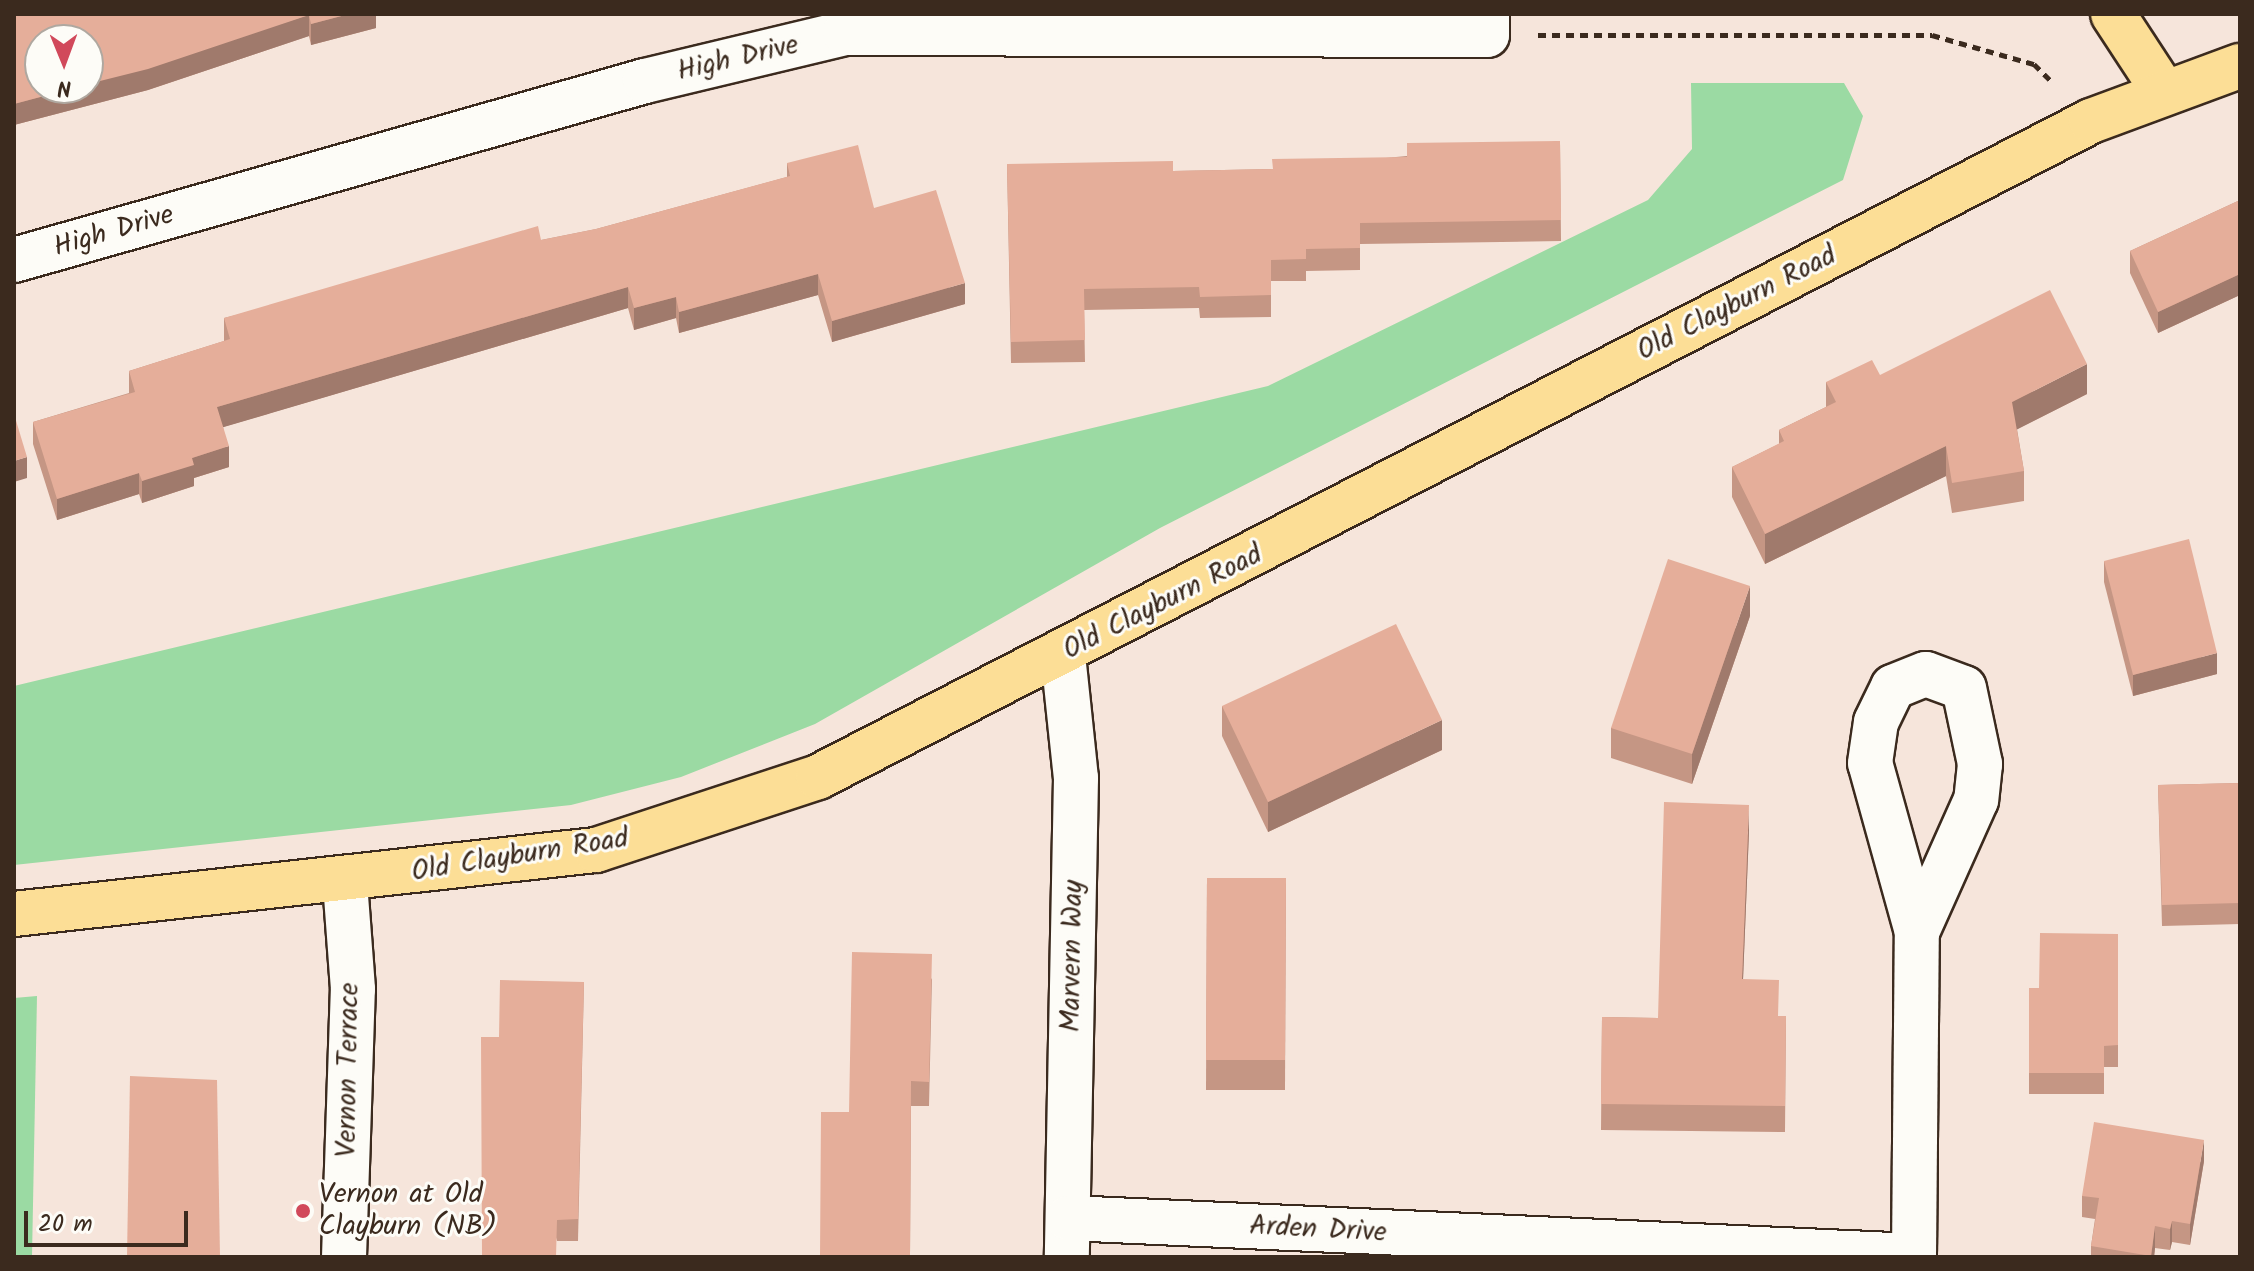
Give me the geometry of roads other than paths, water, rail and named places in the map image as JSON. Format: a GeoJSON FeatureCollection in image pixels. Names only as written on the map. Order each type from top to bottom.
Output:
{"type":"FeatureCollection","features":[{"type":"Feature","properties":{"kind":"main road"},"geometry":{"type":"LineString","coordinates":[[2113,14],[2162,89]]}},
{"type":"Feature","properties":{"kind":"main road","name":"Old Clayburn Road"},"geometry":{"type":"LineString","coordinates":[[14,914],[345,882],[596,850],[710,818],[818,777],[1063,655],[2091,121],[2162,89],[2240,66]]}},
{"type":"Feature","properties":{"kind":"street","name":"High Drive"},"geometry":{"type":"LineString","coordinates":[[14,260],[645,81],[845,33],[1487,24]]}},
{"type":"Feature","properties":{"kind":"street","name":"Marvern Way"},"geometry":{"type":"LineString","coordinates":[[1063,655],[1076,778],[1068,1238]]}},
{"type":"Feature","properties":{"kind":"street","name":"Arden Drive"},"geometry":{"type":"LineString","coordinates":[[1068,1238],[1914,1256],[1917,932],[1870,763],[1876,722],[1893,687],[1926,674],[1964,688],[1980,764],[1976,800],[1917,932]]}},
{"type":"Feature","properties":{"kind":"street","name":"Vernon Terrace"},"geometry":{"type":"LineString","coordinates":[[344,1257],[353,989],[345,882]]}},
{"type":"Feature","properties":{"kind":"place","name":"Vernon at Old Clayburn (NB)"},"geometry":{"type":"Point","coordinates":[303,1211]}}]}
